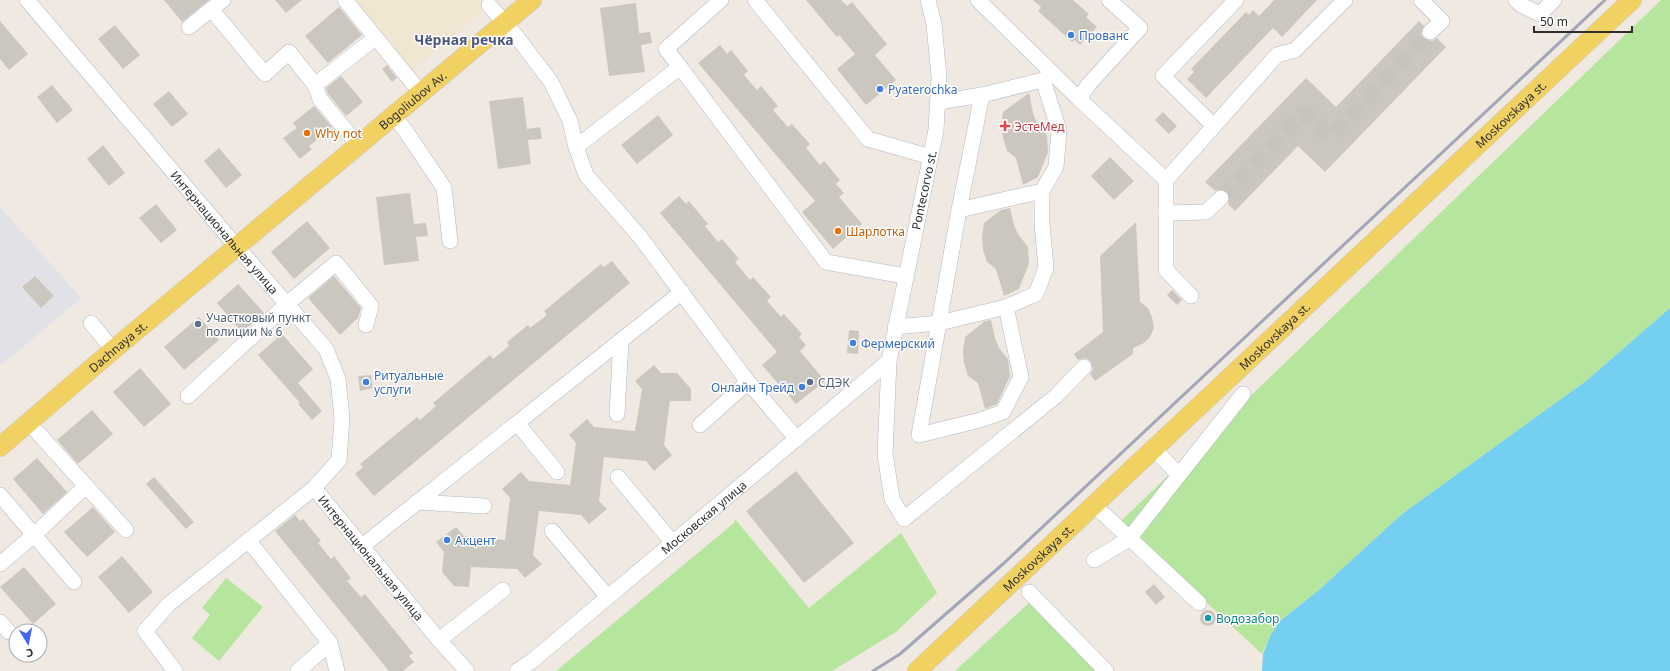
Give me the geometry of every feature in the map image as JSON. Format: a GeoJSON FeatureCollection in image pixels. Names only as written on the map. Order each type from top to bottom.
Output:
{"type":"FeatureCollection","features":[{"type":"Feature","properties":{"kind":"main road","name":"Bogoliubov Av."},"geometry":{"type":"LineString","coordinates":[[237,248],[532,0]]}},
{"type":"Feature","properties":{"kind":"main road","name":"Moskovskaya st."},"geometry":{"type":"LineString","coordinates":[[917,671],[1632,0]]}},
{"type":"Feature","properties":{"kind":"main road","name":"Dachnaya st."},"geometry":{"type":"LineString","coordinates":[[0,447],[113,350],[237,248]]}},
{"type":"Feature","properties":{"kind":"street","name":"Интернациональная улица"},"geometry":{"type":"LineString","coordinates":[[27,0],[237,248],[326,349],[338,379],[342,418],[339,460],[314,488],[361,547],[467,671]]}},
{"type":"Feature","properties":{"kind":"street"},"geometry":{"type":"LineString","coordinates":[[345,0],[421,93]]}},
{"type":"Feature","properties":{"kind":"street"},"geometry":{"type":"LineString","coordinates":[[721,0],[666,49],[826,262],[906,276]]}},
{"type":"Feature","properties":{"kind":"street"},"geometry":{"type":"LineString","coordinates":[[755,0],[868,139],[931,157]]}},
{"type":"Feature","properties":{"kind":"street","name":"Pontecorvo st."},"geometry":{"type":"LineString","coordinates":[[928,0],[934,24],[939,77],[936,130],[889,361],[885,454],[892,499],[904,519],[1056,396],[1084,368]]}},
{"type":"Feature","properties":{"kind":"street"},"geometry":{"type":"LineString","coordinates":[[978,0],[1048,76],[1079,99],[1166,180]]}},
{"type":"Feature","properties":{"kind":"street"},"geometry":{"type":"LineString","coordinates":[[1079,99],[1089,84],[1140,28],[1109,0]]}},
{"type":"Feature","properties":{"kind":"street"},"geometry":{"type":"LineString","coordinates":[[1214,126],[1163,76],[1236,0]]}},
{"type":"Feature","properties":{"kind":"street"},"geometry":{"type":"LineString","coordinates":[[1191,296],[1166,270],[1166,180],[1277,55],[1295,50],[1345,0]]}},
{"type":"Feature","properties":{"kind":"street"},"geometry":{"type":"LineString","coordinates":[[1421,0],[1442,21],[1430,32]]}},
{"type":"Feature","properties":{"kind":"street"},"geometry":{"type":"LineString","coordinates":[[1516,0],[1521,5],[1540,14],[1554,0]]}},
{"type":"Feature","properties":{"kind":"street"},"geometry":{"type":"LineString","coordinates":[[189,27],[217,5],[265,74],[289,52],[315,85],[320,98],[359,146]]}},
{"type":"Feature","properties":{"kind":"street"},"geometry":{"type":"LineString","coordinates":[[489,5],[517,36],[552,82],[570,121],[576,147],[586,176],[641,238],[748,382],[797,439]]}},
{"type":"Feature","properties":{"kind":"street"},"geometry":{"type":"LineString","coordinates":[[315,85],[375,38]]}},
{"type":"Feature","properties":{"kind":"street"},"geometry":{"type":"LineString","coordinates":[[576,147],[680,67]]}},
{"type":"Feature","properties":{"kind":"street"},"geometry":{"type":"LineString","coordinates":[[938,102],[982,95],[1048,76]]}},
{"type":"Feature","properties":{"kind":"street"},"geometry":{"type":"LineString","coordinates":[[895,327],[939,323],[1006,307],[1036,294],[1046,268],[1042,224],[1042,191],[1056,167],[1059,130],[1048,76]]}},
{"type":"Feature","properties":{"kind":"street"},"geometry":{"type":"LineString","coordinates":[[982,95],[959,210],[918,435],[980,420],[1003,412],[1021,377],[1006,307]]}},
{"type":"Feature","properties":{"kind":"street"},"geometry":{"type":"LineString","coordinates":[[394,116],[444,188],[450,241]]}},
{"type":"Feature","properties":{"kind":"street"},"geometry":{"type":"LineString","coordinates":[[959,210],[1042,191]]}},
{"type":"Feature","properties":{"kind":"street"},"geometry":{"type":"LineString","coordinates":[[1166,213],[1206,212],[1221,198]]}},
{"type":"Feature","properties":{"kind":"street"},"geometry":{"type":"LineString","coordinates":[[188,396],[287,304],[336,263],[371,306],[366,324]]}},
{"type":"Feature","properties":{"kind":"street"},"geometry":{"type":"LineString","coordinates":[[361,547],[682,292]]}},
{"type":"Feature","properties":{"kind":"street"},"geometry":{"type":"LineString","coordinates":[[90,322],[113,350]]}},
{"type":"Feature","properties":{"kind":"street"},"geometry":{"type":"LineString","coordinates":[[617,414],[621,340]]}},
{"type":"Feature","properties":{"kind":"street","name":"Московская улица"},"geometry":{"type":"LineString","coordinates":[[517,671],[532,661],[889,361]]}},
{"type":"Feature","properties":{"kind":"street"},"geometry":{"type":"LineString","coordinates":[[700,425],[748,382]]}},
{"type":"Feature","properties":{"kind":"street"},"geometry":{"type":"LineString","coordinates":[[1094,560],[1129,539],[1243,394]]}},
{"type":"Feature","properties":{"kind":"street"},"geometry":{"type":"LineString","coordinates":[[29,423],[126,530]]}},
{"type":"Feature","properties":{"kind":"street"},"geometry":{"type":"LineString","coordinates":[[517,423],[557,472]]}},
{"type":"Feature","properties":{"kind":"street"},"geometry":{"type":"LineString","coordinates":[[1154,449],[1179,475]]}},
{"type":"Feature","properties":{"kind":"street"},"geometry":{"type":"LineString","coordinates":[[618,477],[673,543]]}},
{"type":"Feature","properties":{"kind":"street"},"geometry":{"type":"LineString","coordinates":[[0,564],[34,535],[86,486]]}},
{"type":"Feature","properties":{"kind":"street"},"geometry":{"type":"LineString","coordinates":[[175,671],[144,631],[170,604],[314,488]]}},
{"type":"Feature","properties":{"kind":"street"},"geometry":{"type":"LineString","coordinates":[[0,495],[74,582]]}},
{"type":"Feature","properties":{"kind":"street"},"geometry":{"type":"LineString","coordinates":[[417,502],[484,506]]}},
{"type":"Feature","properties":{"kind":"street"},"geometry":{"type":"LineString","coordinates":[[1094,506],[1199,603]]}},
{"type":"Feature","properties":{"kind":"street"},"geometry":{"type":"LineString","coordinates":[[552,531],[608,597]]}},
{"type":"Feature","properties":{"kind":"street"},"geometry":{"type":"LineString","coordinates":[[248,540],[330,643],[337,671]]}},
{"type":"Feature","properties":{"kind":"street"},"geometry":{"type":"LineString","coordinates":[[439,640],[503,590]]}},
{"type":"Feature","properties":{"kind":"street"},"geometry":{"type":"LineString","coordinates":[[1029,592],[1106,671]]}},
{"type":"Feature","properties":{"kind":"street"},"geometry":{"type":"LineString","coordinates":[[298,671],[330,643]]}},
{"type":"Feature","properties":{"kind":"shaded area"},"geometry":{"type":"Polygon","coordinates":[[[356,0],[495,0],[413,71],[356,0]]]}},
{"type":"Feature","properties":{"kind":"shaded area"},"geometry":{"type":"Polygon","coordinates":[[[0,207],[81,298],[0,366],[0,207]]]}},
{"type":"Feature","properties":{"kind":"green space"},"geometry":{"type":"Polygon","coordinates":[[[1661,0],[1670,0],[1670,308],[1586,381],[1402,514],[1319,590],[1280,621],[1270,636],[1262,654],[1120,522],[1661,0]]]}},
{"type":"Feature","properties":{"kind":"green space"},"geometry":{"type":"Polygon","coordinates":[[[735,519],[809,608],[901,533],[937,593],[896,632],[832,671],[556,671],[734,523],[735,519]]]}},
{"type":"Feature","properties":{"kind":"green space"},"geometry":{"type":"Polygon","coordinates":[[[226,578],[263,607],[219,661],[192,638],[210,615],[202,608],[226,578]]]}},
{"type":"Feature","properties":{"kind":"green space"},"geometry":{"type":"Polygon","coordinates":[[[1030,602],[1098,671],[955,671],[1030,602]]]}},
{"type":"Feature","properties":{"kind":"water"},"geometry":{"type":"Polygon","coordinates":[[[1670,308],[1670,671],[1262,671],[1263,654],[1270,636],[1280,621],[1319,590],[1402,514],[1586,381],[1670,308]]]}},
{"type":"Feature","properties":{"kind":"building"},"geometry":{"type":"Polygon","coordinates":[[[164,0],[209,0],[182,22],[164,0]]]}},
{"type":"Feature","properties":{"kind":"building"},"geometry":{"type":"Polygon","coordinates":[[[275,0],[302,0],[286,13],[275,0]]]}},
{"type":"Feature","properties":{"kind":"building"},"geometry":{"type":"Polygon","coordinates":[[[806,0],[841,0],[847,6],[852,2],[887,44],[875,55],[896,80],[866,105],[837,69],[855,54],[839,35],[837,37],[806,0]]]}},
{"type":"Feature","properties":{"kind":"building"},"geometry":{"type":"Polygon","coordinates":[[[1033,0],[1073,0],[1089,14],[1086,17],[1097,27],[1080,45],[1075,40],[1072,42],[1038,11],[1041,7],[1033,0]]]}},
{"type":"Feature","properties":{"kind":"building"},"geometry":{"type":"Polygon","coordinates":[[[1274,0],[1317,0],[1282,37],[1273,28],[1206,98],[1187,79],[1194,72],[1191,69],[1246,12],[1249,15],[1253,10],[1259,16],[1274,0]]]}},
{"type":"Feature","properties":{"kind":"building"},"geometry":{"type":"Polygon","coordinates":[[[636,3],[639,33],[650,32],[652,43],[641,45],[645,72],[609,76],[600,8],[636,3]]]}},
{"type":"Feature","properties":{"kind":"building"},"geometry":{"type":"Polygon","coordinates":[[[339,7],[362,35],[328,63],[305,36],[339,7]]]}},
{"type":"Feature","properties":{"kind":"building"},"geometry":{"type":"Polygon","coordinates":[[[0,21],[28,54],[9,70],[0,59],[0,21]]]}},
{"type":"Feature","properties":{"kind":"building"},"geometry":{"type":"Polygon","coordinates":[[[1419,21],[1424,26],[1421,34],[1424,38],[1432,41],[1437,38],[1446,47],[1325,172],[1298,146],[1235,211],[1228,204],[1230,196],[1227,192],[1219,189],[1215,191],[1205,182],[1306,78],[1336,107],[1419,21]]]}},
{"type":"Feature","properties":{"kind":"building"},"geometry":{"type":"Polygon","coordinates":[[[115,25],[140,55],[123,69],[98,39],[115,25]]]}},
{"type":"Feature","properties":{"kind":"building"},"geometry":{"type":"Polygon","coordinates":[[[720,45],[727,54],[731,50],[748,71],[744,75],[757,90],[761,86],[778,106],[773,110],[788,127],[792,124],[810,144],[806,148],[820,165],[824,161],[840,180],[836,184],[844,193],[839,197],[862,224],[833,249],[802,212],[815,201],[698,63],[720,45]]]}},
{"type":"Feature","properties":{"kind":"building"},"geometry":{"type":"Polygon","coordinates":[[[387,65],[397,78],[392,82],[382,69],[387,65]]]}},
{"type":"Feature","properties":{"kind":"building"},"geometry":{"type":"Polygon","coordinates":[[[341,76],[363,102],[346,116],[328,94],[326,88],[341,76]]]}},
{"type":"Feature","properties":{"kind":"building"},"geometry":{"type":"Polygon","coordinates":[[[52,85],[73,110],[57,123],[37,97],[52,85]]]}},
{"type":"Feature","properties":{"kind":"building"},"geometry":{"type":"Polygon","coordinates":[[[169,91],[188,114],[172,127],[153,104],[169,91]]]}},
{"type":"Feature","properties":{"kind":"building"},"geometry":{"type":"Polygon","coordinates":[[[1029,93],[1033,113],[1037,123],[1047,135],[1048,152],[1038,177],[1023,185],[1016,158],[1007,151],[1001,126],[1003,112],[1029,93]]]}},
{"type":"Feature","properties":{"kind":"building"},"geometry":{"type":"Polygon","coordinates":[[[523,97],[527,129],[540,127],[542,139],[528,140],[531,164],[498,169],[489,101],[523,97]]]}},
{"type":"Feature","properties":{"kind":"building","name":"Why not"},"geometry":{"type":"Polygon","coordinates":[[[314,106],[332,127],[309,146],[312,149],[300,159],[283,138],[297,128],[293,123],[314,106]]]}},
{"type":"Feature","properties":{"kind":"building"},"geometry":{"type":"Polygon","coordinates":[[[1163,112],[1177,126],[1169,134],[1155,120],[1163,112]]]}},
{"type":"Feature","properties":{"kind":"building"},"geometry":{"type":"Polygon","coordinates":[[[658,115],[673,135],[637,164],[621,145],[658,115]]]}},
{"type":"Feature","properties":{"kind":"building"},"geometry":{"type":"Polygon","coordinates":[[[103,145],[125,173],[109,186],[87,159],[103,145]]]}},
{"type":"Feature","properties":{"kind":"building"},"geometry":{"type":"Polygon","coordinates":[[[219,148],[242,175],[226,188],[204,161],[219,148]]]}},
{"type":"Feature","properties":{"kind":"building"},"geometry":{"type":"Polygon","coordinates":[[[1110,157],[1134,181],[1114,200],[1091,176],[1110,157]]]}},
{"type":"Feature","properties":{"kind":"building"},"geometry":{"type":"Polygon","coordinates":[[[410,193],[414,224],[426,223],[428,236],[416,237],[419,261],[384,265],[376,197],[410,193]]]}},
{"type":"Feature","properties":{"kind":"building"},"geometry":{"type":"Polygon","coordinates":[[[679,196],[686,204],[689,201],[708,224],[705,226],[718,242],[722,239],[739,259],[735,262],[750,280],[753,277],[771,297],[767,301],[781,317],[784,314],[802,334],[799,337],[806,345],[800,351],[825,381],[796,404],[762,365],[777,352],[660,213],[679,196]]]}},
{"type":"Feature","properties":{"kind":"building"},"geometry":{"type":"Polygon","coordinates":[[[156,204],[177,230],[161,243],[139,218],[156,204]]]}},
{"type":"Feature","properties":{"kind":"building"},"geometry":{"type":"Polygon","coordinates":[[[1010,208],[1018,234],[1028,247],[1029,263],[1019,289],[1004,296],[996,269],[987,262],[983,250],[982,237],[984,223],[1001,210],[1010,208]]]}},
{"type":"Feature","properties":{"kind":"building"},"geometry":{"type":"Polygon","coordinates":[[[307,221],[330,248],[294,279],[271,252],[307,221]]]}},
{"type":"Feature","properties":{"kind":"building"},"geometry":{"type":"Polygon","coordinates":[[[1136,222],[1140,302],[1148,308],[1152,317],[1154,328],[1150,337],[1144,343],[1133,348],[1133,354],[1095,381],[1090,374],[1093,369],[1090,361],[1086,358],[1078,360],[1074,354],[1103,332],[1100,256],[1136,222]]]}},
{"type":"Feature","properties":{"kind":"building"},"geometry":{"type":"Polygon","coordinates":[[[612,261],[630,283],[374,496],[355,474],[363,467],[360,464],[417,417],[420,420],[436,406],[433,403],[490,355],[493,359],[509,346],[507,342],[528,325],[530,328],[547,315],[544,311],[601,264],[604,267],[612,261]]]}},
{"type":"Feature","properties":{"kind":"building"},"geometry":{"type":"Polygon","coordinates":[[[35,276],[54,296],[41,308],[22,287],[35,276]]]}},
{"type":"Feature","properties":{"kind":"building"},"geometry":{"type":"Polygon","coordinates":[[[334,276],[361,308],[358,318],[340,335],[308,298],[334,276]]]}},
{"type":"Feature","properties":{"kind":"building"},"geometry":{"type":"Polygon","coordinates":[[[238,284],[264,313],[242,332],[217,303],[238,284]]]}},
{"type":"Feature","properties":{"kind":"building"},"geometry":{"type":"Polygon","coordinates":[[[1172,290],[1182,300],[1177,305],[1167,295],[1172,290]]]}},
{"type":"Feature","properties":{"kind":"building"},"geometry":{"type":"Polygon","coordinates":[[[199,317],[219,340],[184,370],[164,347],[199,317]]]}},
{"type":"Feature","properties":{"kind":"building"},"geometry":{"type":"Polygon","coordinates":[[[991,320],[999,348],[1008,359],[1010,376],[997,404],[985,409],[978,383],[968,376],[964,363],[963,351],[965,337],[985,321],[991,320]]]}},
{"type":"Feature","properties":{"kind":"building","name":"Фермерский"},"geometry":{"type":"Polygon","coordinates":[[[849,330],[859,331],[858,354],[847,353],[849,330]]]}},
{"type":"Feature","properties":{"kind":"building"},"geometry":{"type":"Polygon","coordinates":[[[282,334],[313,369],[298,383],[322,411],[312,420],[298,404],[300,403],[258,355],[282,334]]]}},
{"type":"Feature","properties":{"kind":"building"},"geometry":{"type":"Polygon","coordinates":[[[654,365],[661,373],[677,373],[691,389],[691,401],[670,401],[664,445],[672,455],[654,471],[646,461],[604,457],[599,501],[607,509],[589,524],[581,515],[539,511],[533,555],[542,564],[525,578],[517,569],[471,567],[469,587],[454,586],[442,572],[444,552],[436,542],[456,527],[464,536],[505,540],[510,498],[502,489],[521,472],[529,481],[570,485],[576,443],[569,435],[587,419],[594,427],[635,431],[642,389],[635,381],[654,365]]]}},
{"type":"Feature","properties":{"kind":"building"},"geometry":{"type":"Polygon","coordinates":[[[140,368],[171,404],[144,427],[113,392],[140,368]]]}},
{"type":"Feature","properties":{"kind":"building","name":"Ритуальные услуги"},"geometry":{"type":"Polygon","coordinates":[[[371,375],[373,388],[360,391],[358,376],[371,375]]]}},
{"type":"Feature","properties":{"kind":"building"},"geometry":{"type":"Polygon","coordinates":[[[92,410],[113,434],[78,464],[57,440],[92,410]]]}},
{"type":"Feature","properties":{"kind":"building"},"geometry":{"type":"Polygon","coordinates":[[[37,458],[67,492],[43,514],[13,479],[37,458]]]}},
{"type":"Feature","properties":{"kind":"building"},"geometry":{"type":"Polygon","coordinates":[[[796,471],[854,543],[804,583],[746,511],[796,471]]]}},
{"type":"Feature","properties":{"kind":"building"},"geometry":{"type":"Polygon","coordinates":[[[154,477],[194,522],[186,529],[146,484],[154,477]]]}},
{"type":"Feature","properties":{"kind":"building"},"geometry":{"type":"Polygon","coordinates":[[[93,507],[115,532],[87,557],[64,532],[93,507]]]}},
{"type":"Feature","properties":{"kind":"building"},"geometry":{"type":"Polygon","coordinates":[[[295,515],[300,521],[303,519],[321,541],[318,543],[331,559],[334,556],[351,578],[347,581],[361,597],[365,594],[413,653],[409,656],[414,662],[403,671],[389,671],[275,531],[295,515]]]}},
{"type":"Feature","properties":{"kind":"building"},"geometry":{"type":"Polygon","coordinates":[[[122,556],[153,592],[129,613],[98,577],[122,556]]]}},
{"type":"Feature","properties":{"kind":"building"},"geometry":{"type":"Polygon","coordinates":[[[24,567],[56,604],[34,623],[32,623],[0,587],[24,567]]]}},
{"type":"Feature","properties":{"kind":"building"},"geometry":{"type":"Polygon","coordinates":[[[1154,584],[1165,597],[1156,605],[1145,592],[1154,584]]]}},
{"type":"Feature","properties":{"kind":"building","name":"Водозабор"},"geometry":{"type":"Polygon","coordinates":[[[1208,610],[1214,612],[1216,618],[1214,624],[1208,626],[1202,624],[1200,618],[1202,612],[1208,610]]]}},
{"type":"Feature","properties":{"kind":"tunnel"},"geometry":{"type":"LineString","coordinates":[[1221,198],[1304,112],[1330,137],[1430,32]]}},
{"type":"Feature","properties":{"kind":"railway"},"geometry":{"type":"LineString","coordinates":[[873,671],[900,654],[1003,564],[1605,0]]}},
{"type":"Feature","properties":{"kind":"place","name":"Прованс"},"geometry":{"type":"Point","coordinates":[1071,35]}},
{"type":"Feature","properties":{"kind":"place","name":"Pyaterochka"},"geometry":{"type":"Point","coordinates":[880,89]}},
{"type":"Feature","properties":{"kind":"place","name":"ЭстеМед"},"geometry":{"type":"Point","coordinates":[1005,126]}},
{"type":"Feature","properties":{"kind":"place","name":"Why not"},"geometry":{"type":"Point","coordinates":[307,133]}},
{"type":"Feature","properties":{"kind":"place","name":"Шарлотка"},"geometry":{"type":"Point","coordinates":[838,231]}},
{"type":"Feature","properties":{"kind":"place","name":"Участковый пункт полиции № 6"},"geometry":{"type":"Point","coordinates":[198,324]}},
{"type":"Feature","properties":{"kind":"place","name":"Фермерский"},"geometry":{"type":"Point","coordinates":[853,343]}},
{"type":"Feature","properties":{"kind":"place","name":"Ритуальные услуги"},"geometry":{"type":"Point","coordinates":[366,382]}},
{"type":"Feature","properties":{"kind":"place","name":"СДЭК"},"geometry":{"type":"Point","coordinates":[810,382]}},
{"type":"Feature","properties":{"kind":"place","name":"Онлайн Трейд"},"geometry":{"type":"Point","coordinates":[802,387]}},
{"type":"Feature","properties":{"kind":"place","name":"Акцент"},"geometry":{"type":"Point","coordinates":[447,540]}},
{"type":"Feature","properties":{"kind":"place","name":"Водозабор"},"geometry":{"type":"Point","coordinates":[1208,618]}},
{"type":"Feature","properties":{"kind":"district","name":"Чёрная речка"},"geometry":{"type":"Point","coordinates":[464,39]}}]}
